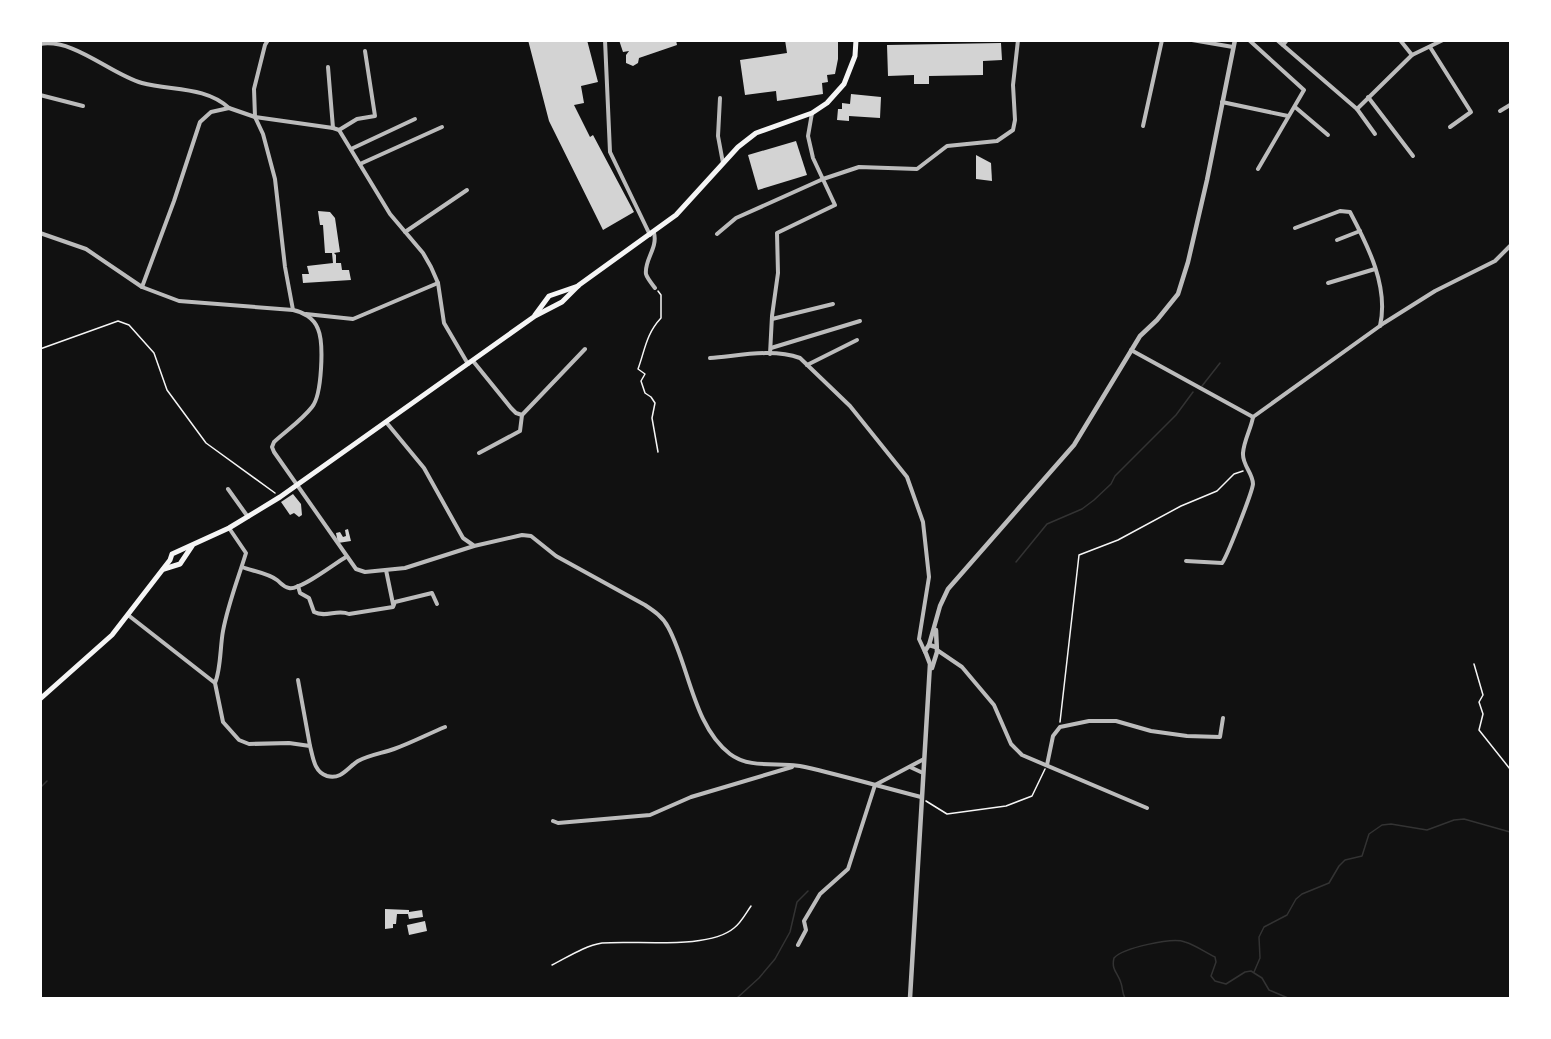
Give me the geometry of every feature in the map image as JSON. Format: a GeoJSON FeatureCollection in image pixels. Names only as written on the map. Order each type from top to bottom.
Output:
{"type":"FeatureCollection","features":[{"type":"Feature","properties":{"kind":"main road"},"geometry":{"type":"LineString","coordinates":[[40,699],[112,635],[170,560],[172,554],[229,528],[280,497],[535,316],[562,302],[579,285],[652,235],[676,215],[738,147],[756,133],[812,113],[827,103],[844,84],[855,56],[856,40]]}},
{"type":"Feature","properties":{"kind":"main road"},"geometry":{"type":"LineString","coordinates":[[535,316],[549,296],[579,285]]}},
{"type":"Feature","properties":{"kind":"main road"},"geometry":{"type":"LineString","coordinates":[[161,570],[180,564],[192,544]]}},
{"type":"Feature","properties":{"kind":"main road"},"geometry":{"type":"LineString","coordinates":[[177,552],[183,559]]}},
{"type":"Feature","properties":{"kind":"main road"},"geometry":{"type":"LineString","coordinates":[[170,560],[175,564]]}},
{"type":"Feature","properties":{"kind":"street"},"geometry":{"type":"LineString","coordinates":[[268,40],[254,88],[255,117],[263,134],[275,178],[285,267],[293,310]]}},
{"type":"Feature","properties":{"kind":"street"},"geometry":{"type":"LineString","coordinates":[[605,40],[610,152],[656,241],[646,275],[655,288]]}},
{"type":"Feature","properties":{"kind":"street"},"geometry":{"type":"LineString","coordinates":[[717,234],[736,218],[823,179],[859,167],[917,169],[946,146],[997,141],[1013,130],[1013,85],[1018,40]]}},
{"type":"Feature","properties":{"kind":"street"},"geometry":{"type":"LineString","coordinates":[[1143,126],[1162,40]]}},
{"type":"Feature","properties":{"kind":"street"},"geometry":{"type":"LineString","coordinates":[[1192,40],[1233,47]]}},
{"type":"Feature","properties":{"kind":"street"},"geometry":{"type":"LineString","coordinates":[[910,999],[925,759],[928,677],[926,647],[948,589],[1074,445],[1140,336],[1157,320],[1178,294],[1188,262],[1207,180],[1236,40]]}},
{"type":"Feature","properties":{"kind":"street"},"geometry":{"type":"LineString","coordinates":[[1249,40],[1304,90],[1258,169]]}},
{"type":"Feature","properties":{"kind":"street"},"geometry":{"type":"LineString","coordinates":[[1277,40],[1357,109],[1375,134]]}},
{"type":"Feature","properties":{"kind":"street"},"geometry":{"type":"LineString","coordinates":[[1283,45],[1287,40]]}},
{"type":"Feature","properties":{"kind":"street"},"geometry":{"type":"LineString","coordinates":[[1400,40],[1412,55]]}},
{"type":"Feature","properties":{"kind":"street"},"geometry":{"type":"LineString","coordinates":[[1357,109],[1412,55],[1443,40]]}},
{"type":"Feature","properties":{"kind":"street"},"geometry":{"type":"LineString","coordinates":[[40,44],[58,44],[141,83],[197,92],[210,96],[229,108],[255,117],[339,130],[390,214],[423,253],[438,283],[444,322],[452,340],[511,408],[522,415]]}},
{"type":"Feature","properties":{"kind":"street"},"geometry":{"type":"LineString","coordinates":[[1430,47],[1471,112],[1450,127]]}},
{"type":"Feature","properties":{"kind":"street"},"geometry":{"type":"LineString","coordinates":[[339,130],[357,119],[375,116],[365,51]]}},
{"type":"Feature","properties":{"kind":"street"},"geometry":{"type":"LineString","coordinates":[[328,68],[333,128]]}},
{"type":"Feature","properties":{"kind":"street"},"geometry":{"type":"LineString","coordinates":[[40,95],[83,106]]}},
{"type":"Feature","properties":{"kind":"street"},"geometry":{"type":"LineString","coordinates":[[1368,97],[1413,156]]}},
{"type":"Feature","properties":{"kind":"street"},"geometry":{"type":"LineString","coordinates":[[720,98],[718,136],[723,164]]}},
{"type":"Feature","properties":{"kind":"street"},"geometry":{"type":"LineString","coordinates":[[1222,101],[1289,116]]}},
{"type":"Feature","properties":{"kind":"street"},"geometry":{"type":"LineString","coordinates":[[1500,111],[1510,105]]}},
{"type":"Feature","properties":{"kind":"street"},"geometry":{"type":"LineString","coordinates":[[1295,107],[1328,135]]}},
{"type":"Feature","properties":{"kind":"street"},"geometry":{"type":"LineString","coordinates":[[142,287],[200,122],[211,112],[229,108]]}},
{"type":"Feature","properties":{"kind":"street"},"geometry":{"type":"LineString","coordinates":[[770,351],[778,273],[777,233],[835,205],[813,158],[808,136],[812,113]]}},
{"type":"Feature","properties":{"kind":"street"},"geometry":{"type":"LineString","coordinates":[[351,149],[415,119]]}},
{"type":"Feature","properties":{"kind":"street"},"geometry":{"type":"LineString","coordinates":[[360,164],[442,127]]}},
{"type":"Feature","properties":{"kind":"street"},"geometry":{"type":"LineString","coordinates":[[405,232],[467,190]]}},
{"type":"Feature","properties":{"kind":"street"},"geometry":{"type":"LineString","coordinates":[[1295,228],[1340,211],[1350,212],[1375,269],[1382,304],[1382,325]]}},
{"type":"Feature","properties":{"kind":"street"},"geometry":{"type":"LineString","coordinates":[[1337,240],[1360,231]]}},
{"type":"Feature","properties":{"kind":"street"},"geometry":{"type":"LineString","coordinates":[[40,232],[86,249],[142,287],[178,301],[293,310],[305,314],[353,319],[438,283]]}},
{"type":"Feature","properties":{"kind":"street"},"geometry":{"type":"LineString","coordinates":[[1186,561],[1222,563],[1225,561],[1251,496],[1253,483],[1243,459],[1243,451],[1253,417],[1382,325],[1436,291],[1496,261],[1510,246]]}},
{"type":"Feature","properties":{"kind":"street"},"geometry":{"type":"LineString","coordinates":[[1328,283],[1375,269]]}},
{"type":"Feature","properties":{"kind":"street"},"geometry":{"type":"LineString","coordinates":[[772,319],[833,304]]}},
{"type":"Feature","properties":{"kind":"street"},"geometry":{"type":"LineString","coordinates":[[305,314],[318,329],[321,386],[312,407],[274,442],[272,447],[356,569],[364,572],[405,568],[474,546],[522,535],[531,536],[556,556],[659,615],[668,627],[699,710],[721,746],[743,761],[796,766],[921,797]]}},
{"type":"Feature","properties":{"kind":"street"},"geometry":{"type":"LineString","coordinates":[[710,358],[770,351],[860,321]]}},
{"type":"Feature","properties":{"kind":"street"},"geometry":{"type":"LineString","coordinates":[[807,365],[857,340]]}},
{"type":"Feature","properties":{"kind":"street"},"geometry":{"type":"LineString","coordinates":[[479,453],[520,431],[522,415],[585,349]]}},
{"type":"Feature","properties":{"kind":"street"},"geometry":{"type":"LineString","coordinates":[[1131,350],[1253,417]]}},
{"type":"Feature","properties":{"kind":"street"},"geometry":{"type":"LineString","coordinates":[[770,351],[800,358],[850,406],[907,477],[923,522],[929,577],[919,639],[926,647],[963,667],[994,705],[1011,744],[1022,755],[1147,808]]}},
{"type":"Feature","properties":{"kind":"street"},"geometry":{"type":"LineString","coordinates":[[386,422],[424,468],[463,538],[474,546]]}},
{"type":"Feature","properties":{"kind":"street"},"geometry":{"type":"LineString","coordinates":[[228,489],[248,517]]}},
{"type":"Feature","properties":{"kind":"street"},"geometry":{"type":"LineString","coordinates":[[229,528],[246,553],[232,592],[215,683],[224,722],[239,740],[249,744],[289,743],[310,746]]}},
{"type":"Feature","properties":{"kind":"street"},"geometry":{"type":"LineString","coordinates":[[242,567],[277,579],[286,588],[293,589],[346,557]]}},
{"type":"Feature","properties":{"kind":"street"},"geometry":{"type":"LineString","coordinates":[[386,570],[393,607]]}},
{"type":"Feature","properties":{"kind":"street"},"geometry":{"type":"LineString","coordinates":[[298,586],[300,593],[309,598],[314,612],[321,616],[393,607]]}},
{"type":"Feature","properties":{"kind":"street"},"geometry":{"type":"LineString","coordinates":[[393,607],[395,602],[432,593],[436,604]]}},
{"type":"Feature","properties":{"kind":"street"},"geometry":{"type":"LineString","coordinates":[[128,615],[215,683]]}},
{"type":"Feature","properties":{"kind":"street"},"geometry":{"type":"LineString","coordinates":[[928,677],[936,651],[936,618]]}},
{"type":"Feature","properties":{"kind":"street"},"geometry":{"type":"LineString","coordinates":[[927,655],[936,651]]}},
{"type":"Feature","properties":{"kind":"street"},"geometry":{"type":"LineString","coordinates":[[298,680],[315,766],[329,777],[337,777],[358,761],[445,727]]}},
{"type":"Feature","properties":{"kind":"street"},"geometry":{"type":"LineString","coordinates":[[1047,765],[1053,736],[1060,727],[1089,721],[1116,722],[1151,731],[1187,736],[1220,737],[1223,718]]}},
{"type":"Feature","properties":{"kind":"street"},"geometry":{"type":"LineString","coordinates":[[798,945],[806,930],[804,921],[820,894],[848,870],[875,785],[925,759]]}},
{"type":"Feature","properties":{"kind":"street"},"geometry":{"type":"LineString","coordinates":[[553,821],[558,823],[650,815],[691,797],[796,766]]}},
{"type":"Feature","properties":{"kind":"street"},"geometry":{"type":"LineString","coordinates":[[910,767],[923,773]]}},
{"type":"Feature","properties":{"kind":"path"},"geometry":{"type":"LineString","coordinates":[[655,288],[661,294],[661,318],[654,326],[643,348],[638,369],[645,374],[641,381],[645,393],[651,396],[655,403],[652,418],[658,452]]}},
{"type":"Feature","properties":{"kind":"path"},"geometry":{"type":"LineString","coordinates":[[40,349],[118,321],[129,325],[154,353],[167,390],[206,443],[280,497]]}},
{"type":"Feature","properties":{"kind":"path"},"geometry":{"type":"LineString","coordinates":[[1060,727],[1078,555],[1118,540],[1181,506],[1217,491],[1234,474],[1247,469]]}},
{"type":"Feature","properties":{"kind":"path"},"geometry":{"type":"LineString","coordinates":[[1474,664],[1482,695],[1479,702],[1483,714],[1479,730],[1510,769]]}},
{"type":"Feature","properties":{"kind":"path"},"geometry":{"type":"LineString","coordinates":[[921,797],[947,814],[1006,806],[1032,796],[1047,765]]}},
{"type":"Feature","properties":{"kind":"path"},"geometry":{"type":"LineString","coordinates":[[552,965],[584,948],[602,944],[717,937],[734,928],[752,906]]}},
{"type":"Feature","properties":{"kind":"building"},"geometry":{"type":"Polygon","coordinates":[[[528,40],[587,40],[598,82],[581,86],[584,103],[574,105],[590,137],[593,135],[634,212],[603,230],[549,121],[528,40]]]}},
{"type":"Feature","properties":{"kind":"building"},"geometry":{"type":"Polygon","coordinates":[[[619,40],[676,40],[677,45],[639,58],[638,63],[633,66],[626,63],[626,55],[629,51],[623,52],[619,40]]]}},
{"type":"Feature","properties":{"kind":"building"},"geometry":{"type":"Polygon","coordinates":[[[785,40],[838,40],[835,74],[827,75],[828,82],[822,83],[823,94],[777,101],[776,91],[745,95],[740,60],[787,53],[785,40]]]}},
{"type":"Feature","properties":{"kind":"building"},"geometry":{"type":"Polygon","coordinates":[[[1001,43],[1002,60],[983,61],[983,75],[929,76],[929,84],[914,84],[914,75],[888,76],[887,45],[1001,43]]]}},
{"type":"Feature","properties":{"kind":"building"},"geometry":{"type":"Polygon","coordinates":[[[851,94],[881,97],[880,118],[849,116],[849,121],[837,120],[838,109],[842,109],[842,103],[850,104],[851,94]]]}},
{"type":"Feature","properties":{"kind":"building"},"geometry":{"type":"Polygon","coordinates":[[[796,141],[807,175],[758,190],[748,155],[796,141]]]}},
{"type":"Feature","properties":{"kind":"building"},"geometry":{"type":"Polygon","coordinates":[[[976,155],[991,163],[992,181],[976,179],[976,155]]]}},
{"type":"Feature","properties":{"kind":"building"},"geometry":{"type":"Polygon","coordinates":[[[318,211],[330,212],[335,218],[340,252],[334,253],[336,263],[341,263],[342,270],[349,270],[351,280],[303,283],[302,274],[309,274],[307,266],[333,263],[332,253],[325,253],[323,225],[320,225],[318,211]]]}},
{"type":"Feature","properties":{"kind":"building"},"geometry":{"type":"Polygon","coordinates":[[[293,494],[301,504],[302,515],[299,517],[294,513],[290,515],[281,502],[293,494]]]}},
{"type":"Feature","properties":{"kind":"building"},"geometry":{"type":"Polygon","coordinates":[[[348,529],[351,541],[338,543],[336,533],[340,532],[343,537],[346,536],[345,530],[348,529]]]}},
{"type":"Feature","properties":{"kind":"building"},"geometry":{"type":"Polygon","coordinates":[[[385,909],[409,910],[409,912],[422,910],[423,917],[409,919],[408,914],[397,914],[393,928],[385,929],[385,909]]]}},
{"type":"Feature","properties":{"kind":"building"},"geometry":{"type":"Polygon","coordinates":[[[425,921],[427,931],[409,935],[407,925],[425,921]]]}},
{"type":"Feature","properties":{"kind":"waterway"},"geometry":{"type":"LineString","coordinates":[[1202,386],[1220,363]]}},
{"type":"Feature","properties":{"kind":"waterway"},"geometry":{"type":"LineString","coordinates":[[1016,562],[1047,524],[1082,509],[1111,484],[1115,476],[1176,415],[1193,392]]}},
{"type":"Feature","properties":{"kind":"waterway"},"geometry":{"type":"LineString","coordinates":[[40,788],[47,781]]}},
{"type":"Feature","properties":{"kind":"waterway"},"geometry":{"type":"LineString","coordinates":[[1254,972],[1260,958],[1259,937],[1264,927],[1287,915],[1296,899],[1302,894],[1329,883],[1345,860],[1362,856],[1369,834],[1382,825],[1391,824],[1427,830],[1454,820],[1464,819],[1510,832]]}},
{"type":"Feature","properties":{"kind":"waterway"},"geometry":{"type":"LineString","coordinates":[[737,998],[775,959],[790,932],[797,902],[808,891]]}},
{"type":"Feature","properties":{"kind":"waterway"},"geometry":{"type":"LineString","coordinates":[[1125,998],[1114,969],[1114,958],[1137,947],[1170,941],[1185,942],[1215,957],[1216,962],[1211,976],[1215,981],[1226,984],[1245,972],[1251,971],[1262,978],[1269,990],[1288,998]]}}]}
